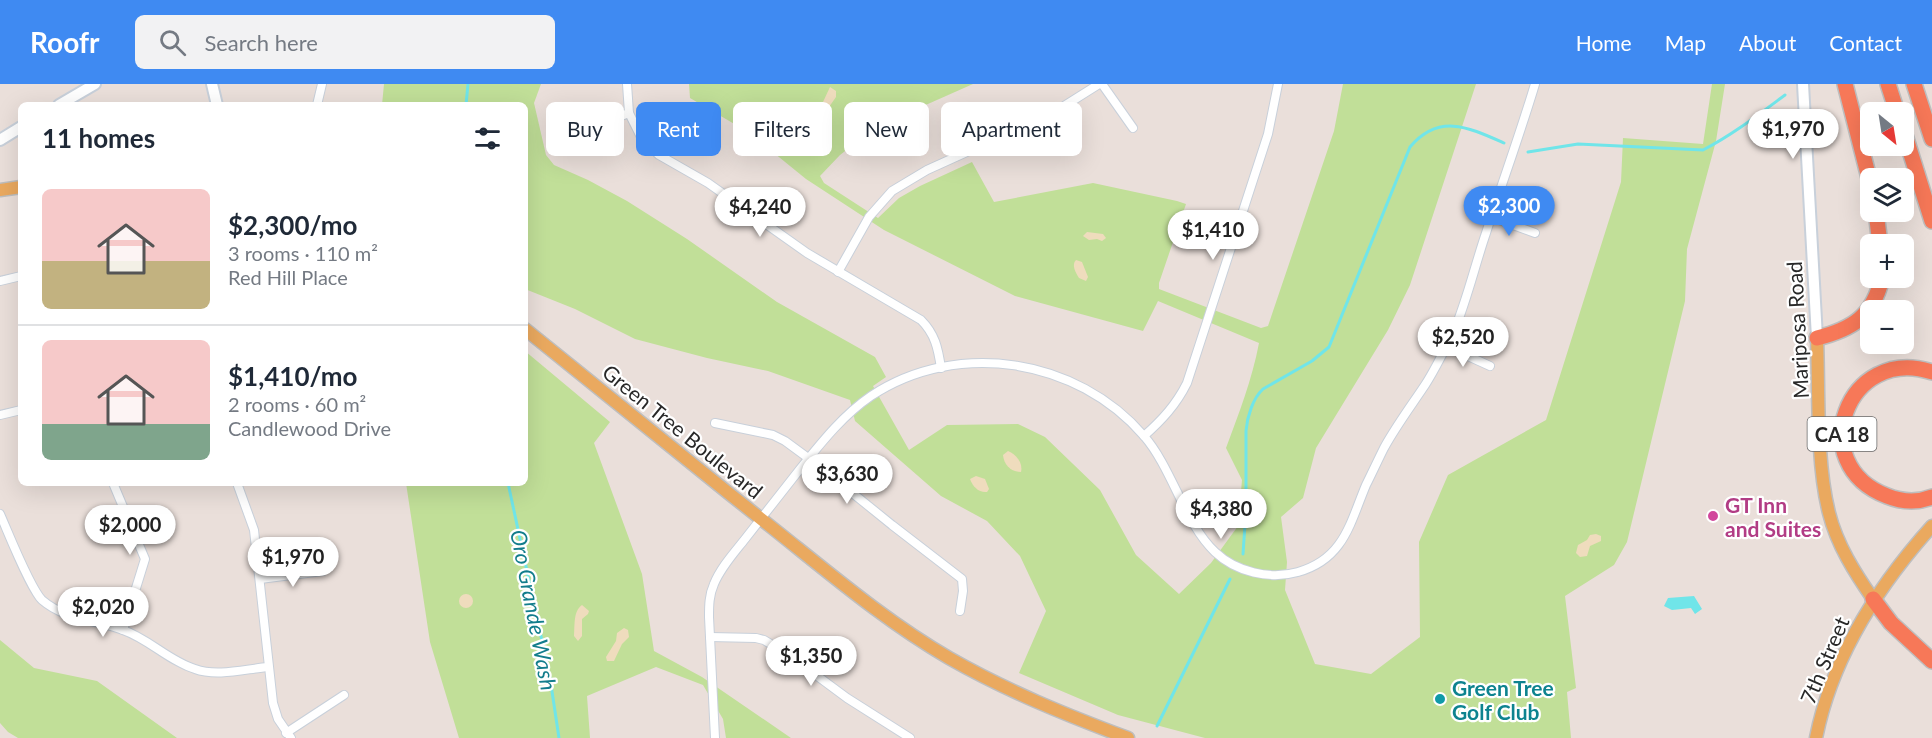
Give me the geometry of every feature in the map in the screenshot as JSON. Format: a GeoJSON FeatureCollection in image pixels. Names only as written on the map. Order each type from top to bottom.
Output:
{"type":"FeatureCollection","features":[{"type":"Feature","properties":{"kind":"highway"},"geometry":{"type":"LineString","coordinates":[[1845,84],[1866,168]]}},
{"type":"Feature","properties":{"kind":"highway"},"geometry":{"type":"LineString","coordinates":[[1888,84],[1894,102]]}},
{"type":"Feature","properties":{"kind":"highway"},"geometry":{"type":"LineString","coordinates":[[1915,84],[1932,124]]}},
{"type":"Feature","properties":{"kind":"highway"},"geometry":{"type":"LineString","coordinates":[[1915,84],[1932,139]]}},
{"type":"Feature","properties":{"kind":"highway"},"geometry":{"type":"LineString","coordinates":[[1911,156],[1932,222]]}},
{"type":"Feature","properties":{"kind":"highway"},"geometry":{"type":"LineString","coordinates":[[1817,338],[1841,332],[1859,320],[1880,288]]}},
{"type":"Feature","properties":{"kind":"highway","name":"CA 18"},"geometry":{"type":"LineString","coordinates":[[1932,372],[1912,367],[1879,374],[1863,385],[1850,403],[1843,417],[1842,430],[1843,448],[1848,462],[1857,477],[1867,485],[1896,500],[1912,502],[1932,497]]}},
{"type":"Feature","properties":{"kind":"highway"},"geometry":{"type":"LineString","coordinates":[[1873,599],[1891,623],[1932,661]]}},
{"type":"Feature","properties":{"kind":"main road"},"geometry":{"type":"LineString","coordinates":[[64,102],[95,84]]}},
{"type":"Feature","properties":{"kind":"main road"},"geometry":{"type":"LineString","coordinates":[[212,84],[217,102]]}},
{"type":"Feature","properties":{"kind":"main road","name":"Mariposa Road"},"geometry":{"type":"LineString","coordinates":[[1803,84],[1824,480],[1829,514],[1840,544],[1873,599]]}},
{"type":"Feature","properties":{"kind":"main road"},"geometry":{"type":"LineString","coordinates":[[0,140],[18,129]]}},
{"type":"Feature","properties":{"kind":"main road"},"geometry":{"type":"LineString","coordinates":[[0,190],[18,187]]}},
{"type":"Feature","properties":{"kind":"main road","name":"Green Tree Boulevard"},"geometry":{"type":"LineString","coordinates":[[528,331],[892,621],[947,657],[996,684],[1046,707],[1128,738]]}},
{"type":"Feature","properties":{"kind":"main road","name":"7th Street"},"geometry":{"type":"LineString","coordinates":[[1816,738],[1820,718],[1840,662],[1873,599],[1932,526]]}},
{"type":"Feature","properties":{"kind":"street"},"geometry":{"type":"LineString","coordinates":[[318,102],[322,84]]}},
{"type":"Feature","properties":{"kind":"street"},"geometry":{"type":"LineString","coordinates":[[627,84],[629,113],[642,139],[659,155],[708,183],[775,233],[921,320],[930,329],[936,341],[941,368]]}},
{"type":"Feature","properties":{"kind":"street"},"geometry":{"type":"LineString","coordinates":[[838,272],[869,217],[892,191],[927,170],[1053,113],[1101,84],[1132,128]]}},
{"type":"Feature","properties":{"kind":"street"},"geometry":{"type":"LineString","coordinates":[[1144,436],[1167,416],[1179,400],[1187,383],[1268,134],[1278,84]]}},
{"type":"Feature","properties":{"kind":"street"},"geometry":{"type":"LineString","coordinates":[[715,738],[710,597],[722,568],[842,420],[870,396],[911,376],[941,368],[995,362],[1042,370],[1079,385],[1113,408],[1144,436],[1160,458],[1204,540],[1231,564],[1246,571],[1268,575],[1297,572],[1326,558],[1350,529],[1366,485],[1385,446],[1402,417],[1427,383],[1455,327],[1535,84]]}},
{"type":"Feature","properties":{"kind":"street"},"geometry":{"type":"LineString","coordinates":[[624,115],[629,113]]}},
{"type":"Feature","properties":{"kind":"street"},"geometry":{"type":"LineString","coordinates":[[1491,217],[1535,233]]}},
{"type":"Feature","properties":{"kind":"street"},"geometry":{"type":"LineString","coordinates":[[0,281],[18,277]]}},
{"type":"Feature","properties":{"kind":"street"},"geometry":{"type":"LineString","coordinates":[[1446,346],[1490,366]]}},
{"type":"Feature","properties":{"kind":"street"},"geometry":{"type":"LineString","coordinates":[[0,415],[18,411]]}},
{"type":"Feature","properties":{"kind":"street"},"geometry":{"type":"LineString","coordinates":[[715,423],[773,435],[809,458],[962,579],[960,611]]}},
{"type":"Feature","properties":{"kind":"street"},"geometry":{"type":"LineString","coordinates":[[114,486],[145,559],[123,630]]}},
{"type":"Feature","properties":{"kind":"street"},"geometry":{"type":"LineString","coordinates":[[238,486],[254,530],[273,703],[288,736],[344,694]]}},
{"type":"Feature","properties":{"kind":"street"},"geometry":{"type":"LineString","coordinates":[[0,514],[4,532],[40,598],[54,609],[70,616],[123,630],[196,670],[217,672],[268,667]]}},
{"type":"Feature","properties":{"kind":"street"},"geometry":{"type":"LineString","coordinates":[[260,579],[323,571]]}},
{"type":"Feature","properties":{"kind":"street"},"geometry":{"type":"LineString","coordinates":[[710,637],[764,640],[789,655],[847,698],[910,738]]}},
{"type":"Feature","properties":{"kind":"green space"},"geometry":{"type":"Polygon","coordinates":[[[384,84],[541,84],[534,103],[546,156],[554,165],[627,201],[687,239],[777,302],[875,357],[886,377],[873,386],[909,450],[947,425],[1018,424],[1045,437],[1100,490],[1136,555],[1179,594],[1211,563],[1238,526],[1242,480],[1226,448],[1249,383],[1259,343],[1158,301],[1143,331],[1015,296],[884,230],[806,179],[778,156],[832,156],[832,102],[733,102],[733,123],[721,116],[721,102],[697,102],[690,98],[689,84],[973,84],[929,104],[844,102],[844,152],[820,176],[824,183],[878,218],[899,198],[972,162],[994,202],[1093,183],[1177,201],[1186,204],[1159,283],[1159,289],[1261,328],[1268,326],[1334,131],[1343,84],[1476,84],[1410,285],[1388,330],[1316,448],[1303,498],[1281,517],[1287,562],[1285,590],[1315,664],[1371,674],[1420,637],[1419,542],[1448,475],[1546,420],[1621,182],[1623,138],[1703,144],[1712,84],[1725,84],[1716,141],[1687,249],[1685,301],[1627,542],[1614,565],[1565,596],[1576,688],[1567,692],[1571,738],[1205,738],[1118,715],[1019,673],[1046,611],[1020,556],[987,521],[941,496],[855,421],[850,400],[768,371],[635,339],[575,309],[528,290],[528,102],[382,102],[384,84]]]}},
{"type":"Feature","properties":{"kind":"green space"},"geometry":{"type":"Polygon","coordinates":[[[528,354],[610,422],[594,443],[642,574],[654,651],[702,677],[791,738],[726,738],[723,719],[703,685],[656,667],[587,696],[590,738],[459,738],[430,642],[406,486],[528,486],[528,354]]]}},
{"type":"Feature","properties":{"kind":"green space"},"geometry":{"type":"Polygon","coordinates":[[[0,640],[34,668],[97,681],[177,738],[18,738],[0,723],[0,640]]]}},
{"type":"Feature","properties":{"kind":"sand"},"geometry":{"type":"Polygon","coordinates":[[[830,87],[836,91],[836,97],[832,103],[823,102],[830,87]]]}},
{"type":"Feature","properties":{"kind":"sand"},"geometry":{"type":"Polygon","coordinates":[[[1087,232],[1103,234],[1106,238],[1102,241],[1089,240],[1083,236],[1087,232]]]}},
{"type":"Feature","properties":{"kind":"sand"},"geometry":{"type":"Polygon","coordinates":[[[1076,260],[1082,262],[1088,277],[1086,281],[1079,278],[1075,271],[1076,260]]]}},
{"type":"Feature","properties":{"kind":"sand"},"geometry":{"type":"Polygon","coordinates":[[[1008,451],[1019,460],[1021,472],[1014,471],[1006,465],[1003,455],[1008,451]]]}},
{"type":"Feature","properties":{"kind":"sand"},"geometry":{"type":"Polygon","coordinates":[[[976,476],[985,479],[989,489],[987,492],[973,485],[970,479],[976,476]]]}},
{"type":"Feature","properties":{"kind":"sand"},"geometry":{"type":"Polygon","coordinates":[[[1590,535],[1601,536],[1601,541],[1590,546],[1587,556],[1580,557],[1576,553],[1578,545],[1587,540],[1590,535]]]}},
{"type":"Feature","properties":{"kind":"sand"},"geometry":{"type":"Polygon","coordinates":[[[463,594],[469,594],[473,601],[469,608],[463,608],[459,604],[459,598],[463,594]]]}},
{"type":"Feature","properties":{"kind":"sand"},"geometry":{"type":"Polygon","coordinates":[[[582,605],[589,611],[582,619],[582,636],[578,641],[574,636],[575,619],[582,605]]]}},
{"type":"Feature","properties":{"kind":"sand"},"geometry":{"type":"Polygon","coordinates":[[[624,628],[628,630],[629,637],[622,644],[614,661],[607,661],[606,657],[616,641],[617,633],[624,628]]]}},
{"type":"Feature","properties":{"kind":"water"},"geometry":{"type":"Polygon","coordinates":[[[1694,596],[1702,609],[1695,614],[1691,608],[1672,610],[1664,606],[1668,598],[1694,596]]]}},
{"type":"Feature","properties":{"kind":"waterway","name":"Oro Grande Wash"},"geometry":{"type":"LineString","coordinates":[[466,102],[468,84]]}},
{"type":"Feature","properties":{"kind":"waterway"},"geometry":{"type":"LineString","coordinates":[[1528,152],[1578,144],[1703,150],[1735,131],[1785,95]]}},
{"type":"Feature","properties":{"kind":"waterway"},"geometry":{"type":"LineString","coordinates":[[1243,554],[1246,510],[1246,431],[1251,408],[1263,389],[1312,361],[1329,347],[1410,147],[1421,136],[1432,130],[1454,126],[1478,132],[1504,143]]}},
{"type":"Feature","properties":{"kind":"waterway","name":"Oro Grande Wash"},"geometry":{"type":"LineString","coordinates":[[509,486],[550,678],[559,738]]}},
{"type":"Feature","properties":{"kind":"waterway"},"geometry":{"type":"LineString","coordinates":[[1157,726],[1230,579]]}},
{"type":"Feature","properties":{"kind":"place","name":"GT Inn and Suites"},"geometry":{"type":"Point","coordinates":[1713,516]}},
{"type":"Feature","properties":{"kind":"place","name":"Green Tree Golf Club"},"geometry":{"type":"Point","coordinates":[1440,699]}}]}
